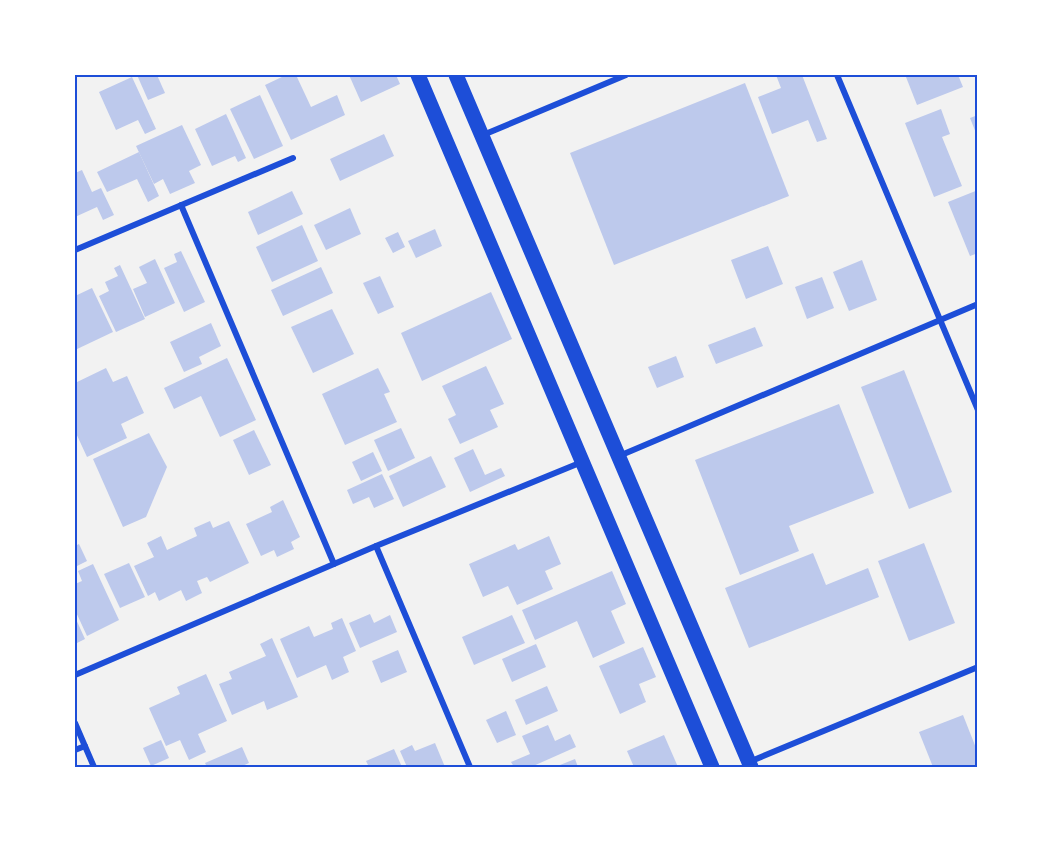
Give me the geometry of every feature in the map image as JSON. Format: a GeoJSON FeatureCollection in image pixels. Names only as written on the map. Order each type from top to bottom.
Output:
{"type":"FeatureCollection","features":[{"type":"Feature","properties":{"kind":"main road"},"geometry":{"type":"LineString","coordinates":[[418,75],[712,767]]}},
{"type":"Feature","properties":{"kind":"main road"},"geometry":{"type":"LineString","coordinates":[[456,75],[749,764]]}},
{"type":"Feature","properties":{"kind":"street"},"geometry":{"type":"LineString","coordinates":[[482,136],[626,75]]}},
{"type":"Feature","properties":{"kind":"street"},"geometry":{"type":"LineString","coordinates":[[837,75],[978,410]]}},
{"type":"Feature","properties":{"kind":"street"},"geometry":{"type":"LineString","coordinates":[[75,250],[293,158]]}},
{"type":"Feature","properties":{"kind":"street"},"geometry":{"type":"LineString","coordinates":[[181,205],[334,564]]}},
{"type":"Feature","properties":{"kind":"street"},"geometry":{"type":"LineString","coordinates":[[619,456],[978,304]]}},
{"type":"Feature","properties":{"kind":"street"},"geometry":{"type":"LineString","coordinates":[[75,675],[376,546],[582,462]]}},
{"type":"Feature","properties":{"kind":"street"},"geometry":{"type":"LineString","coordinates":[[376,546],[470,767]]}},
{"type":"Feature","properties":{"kind":"street"},"geometry":{"type":"LineString","coordinates":[[749,764],[978,667]]}},
{"type":"Feature","properties":{"kind":"street"},"geometry":{"type":"LineString","coordinates":[[75,723],[94,767]]}},
{"type":"Feature","properties":{"kind":"street"},"geometry":{"type":"LineString","coordinates":[[75,750],[85,746]]}},
{"type":"Feature","properties":{"kind":"building"},"geometry":{"type":"Polygon","coordinates":[[[137,75],[157,75],[165,93],[148,100],[137,75]]]}},
{"type":"Feature","properties":{"kind":"building"},"geometry":{"type":"Polygon","coordinates":[[[286,75],[296,75],[311,107],[337,95],[345,115],[291,140],[265,85],[286,75]]]}},
{"type":"Feature","properties":{"kind":"building"},"geometry":{"type":"Polygon","coordinates":[[[349,75],[396,75],[400,84],[361,102],[349,75]]]}},
{"type":"Feature","properties":{"kind":"building"},"geometry":{"type":"Polygon","coordinates":[[[776,75],[802,75],[827,139],[817,142],[808,120],[772,134],[758,97],[781,88],[776,75]]]}},
{"type":"Feature","properties":{"kind":"building"},"geometry":{"type":"Polygon","coordinates":[[[958,75],[963,87],[917,105],[906,77],[958,75]]]}},
{"type":"Feature","properties":{"kind":"building"},"geometry":{"type":"Polygon","coordinates":[[[132,77],[156,129],[145,134],[138,120],[116,130],[99,92],[132,77]]]}},
{"type":"Feature","properties":{"kind":"building"},"geometry":{"type":"Polygon","coordinates":[[[745,83],[789,196],[614,265],[570,153],[745,83]]]}},
{"type":"Feature","properties":{"kind":"building"},"geometry":{"type":"Polygon","coordinates":[[[260,95],[283,146],[254,159],[230,109],[260,95]]]}},
{"type":"Feature","properties":{"kind":"building"},"geometry":{"type":"Polygon","coordinates":[[[941,109],[950,134],[942,137],[962,186],[934,197],[905,123],[941,109]]]}},
{"type":"Feature","properties":{"kind":"building"},"geometry":{"type":"Polygon","coordinates":[[[226,114],[246,158],[238,162],[235,156],[212,166],[195,129],[226,114]]]}},
{"type":"Feature","properties":{"kind":"building"},"geometry":{"type":"Polygon","coordinates":[[[978,115],[978,138],[970,118],[978,115]]]}},
{"type":"Feature","properties":{"kind":"building"},"geometry":{"type":"Polygon","coordinates":[[[182,125],[201,165],[189,171],[195,183],[170,194],[163,179],[154,184],[136,146],[182,125]]]}},
{"type":"Feature","properties":{"kind":"building"},"geometry":{"type":"Polygon","coordinates":[[[384,134],[394,156],[340,181],[330,159],[384,134]]]}},
{"type":"Feature","properties":{"kind":"building"},"geometry":{"type":"Polygon","coordinates":[[[139,152],[159,196],[148,202],[137,179],[107,192],[97,172],[139,152]]]}},
{"type":"Feature","properties":{"kind":"building"},"geometry":{"type":"Polygon","coordinates":[[[82,170],[92,192],[101,188],[114,215],[103,220],[97,207],[75,217],[75,173],[82,170]]]}},
{"type":"Feature","properties":{"kind":"building"},"geometry":{"type":"Polygon","coordinates":[[[978,190],[978,253],[970,256],[948,202],[978,190]]]}},
{"type":"Feature","properties":{"kind":"building"},"geometry":{"type":"Polygon","coordinates":[[[292,191],[303,214],[258,235],[248,212],[292,191]]]}},
{"type":"Feature","properties":{"kind":"building"},"geometry":{"type":"Polygon","coordinates":[[[350,208],[361,234],[326,250],[314,225],[350,208]]]}},
{"type":"Feature","properties":{"kind":"building"},"geometry":{"type":"Polygon","coordinates":[[[302,225],[318,261],[272,282],[256,247],[302,225]]]}},
{"type":"Feature","properties":{"kind":"building"},"geometry":{"type":"Polygon","coordinates":[[[435,229],[442,246],[416,258],[408,241],[435,229]]]}},
{"type":"Feature","properties":{"kind":"building"},"geometry":{"type":"Polygon","coordinates":[[[398,232],[405,247],[393,253],[385,238],[398,232]]]}},
{"type":"Feature","properties":{"kind":"building"},"geometry":{"type":"Polygon","coordinates":[[[768,246],[783,284],[746,299],[731,260],[768,246]]]}},
{"type":"Feature","properties":{"kind":"building"},"geometry":{"type":"Polygon","coordinates":[[[181,251],[205,302],[184,312],[164,268],[177,262],[174,254],[181,251]]]}},
{"type":"Feature","properties":{"kind":"building"},"geometry":{"type":"Polygon","coordinates":[[[155,259],[175,303],[145,317],[133,289],[147,283],[139,267],[155,259]]]}},
{"type":"Feature","properties":{"kind":"building"},"geometry":{"type":"Polygon","coordinates":[[[862,260],[877,300],[849,311],[833,272],[862,260]]]}},
{"type":"Feature","properties":{"kind":"building"},"geometry":{"type":"Polygon","coordinates":[[[120,265],[145,319],[116,332],[99,296],[109,291],[105,282],[118,276],[114,268],[120,265]]]}},
{"type":"Feature","properties":{"kind":"building"},"geometry":{"type":"Polygon","coordinates":[[[321,267],[333,293],[283,316],[271,290],[321,267]]]}},
{"type":"Feature","properties":{"kind":"building"},"geometry":{"type":"Polygon","coordinates":[[[380,276],[394,307],[378,314],[363,283],[380,276]]]}},
{"type":"Feature","properties":{"kind":"building"},"geometry":{"type":"Polygon","coordinates":[[[822,277],[834,308],[807,319],[795,287],[822,277]]]}},
{"type":"Feature","properties":{"kind":"building"},"geometry":{"type":"Polygon","coordinates":[[[92,288],[113,332],[75,350],[75,296],[92,288]]]}},
{"type":"Feature","properties":{"kind":"building"},"geometry":{"type":"Polygon","coordinates":[[[491,292],[512,339],[422,381],[401,333],[491,292]]]}},
{"type":"Feature","properties":{"kind":"building"},"geometry":{"type":"Polygon","coordinates":[[[332,309],[354,354],[313,373],[291,327],[332,309]]]}},
{"type":"Feature","properties":{"kind":"building"},"geometry":{"type":"Polygon","coordinates":[[[211,323],[221,346],[199,357],[202,364],[184,372],[170,342],[211,323]]]}},
{"type":"Feature","properties":{"kind":"building"},"geometry":{"type":"Polygon","coordinates":[[[755,327],[763,346],[716,364],[708,345],[755,327]]]}},
{"type":"Feature","properties":{"kind":"building"},"geometry":{"type":"Polygon","coordinates":[[[676,356],[684,377],[657,388],[648,367],[676,356]]]}},
{"type":"Feature","properties":{"kind":"building"},"geometry":{"type":"Polygon","coordinates":[[[227,358],[256,420],[220,437],[201,396],[174,409],[164,388],[227,358]]]}},
{"type":"Feature","properties":{"kind":"building"},"geometry":{"type":"Polygon","coordinates":[[[486,366],[504,404],[490,410],[498,427],[460,444],[448,419],[456,415],[442,386],[486,366]]]}},
{"type":"Feature","properties":{"kind":"building"},"geometry":{"type":"Polygon","coordinates":[[[106,368],[113,382],[127,376],[144,413],[121,424],[127,438],[87,457],[75,431],[75,383],[106,368]]]}},
{"type":"Feature","properties":{"kind":"building"},"geometry":{"type":"Polygon","coordinates":[[[378,368],[390,392],[384,394],[397,422],[345,445],[322,394],[378,368]]]}},
{"type":"Feature","properties":{"kind":"building"},"geometry":{"type":"Polygon","coordinates":[[[904,370],[952,492],[909,509],[861,387],[904,370]]]}},
{"type":"Feature","properties":{"kind":"building"},"geometry":{"type":"Polygon","coordinates":[[[839,404],[874,493],[789,526],[799,551],[740,575],[695,460],[839,404]]]}},
{"type":"Feature","properties":{"kind":"building"},"geometry":{"type":"Polygon","coordinates":[[[401,428],[415,458],[388,471],[374,440],[401,428]]]}},
{"type":"Feature","properties":{"kind":"building"},"geometry":{"type":"Polygon","coordinates":[[[254,430],[271,465],[249,475],[233,440],[254,430]]]}},
{"type":"Feature","properties":{"kind":"building"},"geometry":{"type":"Polygon","coordinates":[[[149,433],[167,467],[146,517],[123,527],[93,459],[149,433]]]}},
{"type":"Feature","properties":{"kind":"building"},"geometry":{"type":"Polygon","coordinates":[[[473,449],[485,475],[501,468],[505,476],[470,492],[454,458],[473,449]]]}},
{"type":"Feature","properties":{"kind":"building"},"geometry":{"type":"Polygon","coordinates":[[[373,452],[382,471],[361,481],[352,462],[373,452]]]}},
{"type":"Feature","properties":{"kind":"building"},"geometry":{"type":"Polygon","coordinates":[[[431,456],[446,487],[403,507],[389,476],[431,456]]]}},
{"type":"Feature","properties":{"kind":"building"},"geometry":{"type":"Polygon","coordinates":[[[382,474],[394,499],[374,508],[369,497],[353,504],[347,490],[382,474]]]}},
{"type":"Feature","properties":{"kind":"building"},"geometry":{"type":"Polygon","coordinates":[[[283,500],[300,537],[291,542],[294,549],[277,557],[274,550],[261,556],[246,524],[272,512],[270,507],[283,500]]]}},
{"type":"Feature","properties":{"kind":"building"},"geometry":{"type":"Polygon","coordinates":[[[210,521],[213,528],[229,521],[249,563],[210,582],[207,577],[197,581],[202,593],[186,601],[181,590],[159,601],[155,592],[148,596],[134,566],[154,557],[147,543],[161,536],[167,550],[197,536],[194,528],[210,521]]]}},
{"type":"Feature","properties":{"kind":"building"},"geometry":{"type":"Polygon","coordinates":[[[549,536],[561,564],[545,571],[553,589],[517,605],[508,586],[483,597],[469,564],[515,544],[518,550],[549,536]]]}},
{"type":"Feature","properties":{"kind":"building"},"geometry":{"type":"Polygon","coordinates":[[[924,543],[955,623],[909,641],[878,561],[924,543]]]}},
{"type":"Feature","properties":{"kind":"building"},"geometry":{"type":"Polygon","coordinates":[[[79,544],[87,561],[75,567],[75,546],[79,544]]]}},
{"type":"Feature","properties":{"kind":"building"},"geometry":{"type":"Polygon","coordinates":[[[813,553],[826,585],[868,568],[879,597],[749,648],[725,588],[813,553]]]}},
{"type":"Feature","properties":{"kind":"building"},"geometry":{"type":"Polygon","coordinates":[[[129,563],[145,597],[120,608],[104,574],[129,563]]]}},
{"type":"Feature","properties":{"kind":"building"},"geometry":{"type":"Polygon","coordinates":[[[93,564],[119,620],[87,636],[75,610],[75,584],[82,581],[78,571],[93,564]]]}},
{"type":"Feature","properties":{"kind":"building"},"geometry":{"type":"Polygon","coordinates":[[[612,571],[626,604],[611,611],[625,643],[593,658],[577,621],[535,640],[522,610],[612,571]]]}},
{"type":"Feature","properties":{"kind":"building"},"geometry":{"type":"Polygon","coordinates":[[[370,614],[374,623],[390,615],[397,632],[360,648],[349,623],[370,614]]]}},
{"type":"Feature","properties":{"kind":"building"},"geometry":{"type":"Polygon","coordinates":[[[512,615],[525,643],[474,665],[462,637],[512,615]]]}},
{"type":"Feature","properties":{"kind":"building"},"geometry":{"type":"Polygon","coordinates":[[[75,617],[85,639],[75,644],[75,617]]]}},
{"type":"Feature","properties":{"kind":"building"},"geometry":{"type":"Polygon","coordinates":[[[342,618],[356,651],[343,657],[349,672],[332,680],[326,665],[297,678],[280,639],[309,626],[314,637],[333,629],[331,623],[342,618]]]}},
{"type":"Feature","properties":{"kind":"building"},"geometry":{"type":"Polygon","coordinates":[[[272,638],[298,697],[267,710],[264,701],[232,715],[219,684],[232,679],[229,672],[266,656],[260,644],[272,638]]]}},
{"type":"Feature","properties":{"kind":"building"},"geometry":{"type":"Polygon","coordinates":[[[536,644],[546,667],[512,682],[502,659],[536,644]]]}},
{"type":"Feature","properties":{"kind":"building"},"geometry":{"type":"Polygon","coordinates":[[[643,647],[656,677],[639,684],[646,702],[620,714],[599,666],[643,647]]]}},
{"type":"Feature","properties":{"kind":"building"},"geometry":{"type":"Polygon","coordinates":[[[398,650],[407,672],[381,683],[372,661],[398,650]]]}},
{"type":"Feature","properties":{"kind":"building"},"geometry":{"type":"Polygon","coordinates":[[[206,674],[227,721],[198,734],[206,752],[189,760],[180,740],[166,746],[149,708],[180,694],[177,687],[206,674]]]}},
{"type":"Feature","properties":{"kind":"building"},"geometry":{"type":"Polygon","coordinates":[[[547,686],[558,711],[526,725],[515,700],[547,686]]]}},
{"type":"Feature","properties":{"kind":"building"},"geometry":{"type":"Polygon","coordinates":[[[506,711],[516,735],[497,743],[486,720],[506,711]]]}},
{"type":"Feature","properties":{"kind":"building"},"geometry":{"type":"Polygon","coordinates":[[[963,715],[978,753],[978,767],[933,767],[919,732],[963,715]]]}},
{"type":"Feature","properties":{"kind":"building"},"geometry":{"type":"Polygon","coordinates":[[[548,725],[555,741],[570,734],[576,747],[531,767],[514,767],[511,762],[530,754],[522,736],[548,725]]]}},
{"type":"Feature","properties":{"kind":"building"},"geometry":{"type":"Polygon","coordinates":[[[664,735],[678,767],[634,767],[627,751],[664,735]]]}},
{"type":"Feature","properties":{"kind":"building"},"geometry":{"type":"Polygon","coordinates":[[[161,740],[169,758],[151,766],[143,748],[161,740]]]}},
{"type":"Feature","properties":{"kind":"building"},"geometry":{"type":"Polygon","coordinates":[[[435,743],[445,767],[407,767],[400,751],[412,745],[415,751],[435,743]]]}},
{"type":"Feature","properties":{"kind":"building"},"geometry":{"type":"Polygon","coordinates":[[[242,747],[249,763],[240,767],[207,767],[205,763],[242,747]]]}},
{"type":"Feature","properties":{"kind":"building"},"geometry":{"type":"Polygon","coordinates":[[[394,749],[402,767],[369,767],[366,761],[394,749]]]}},
{"type":"Feature","properties":{"kind":"building"},"geometry":{"type":"Polygon","coordinates":[[[575,759],[578,767],[555,767],[575,759]]]}}]}
